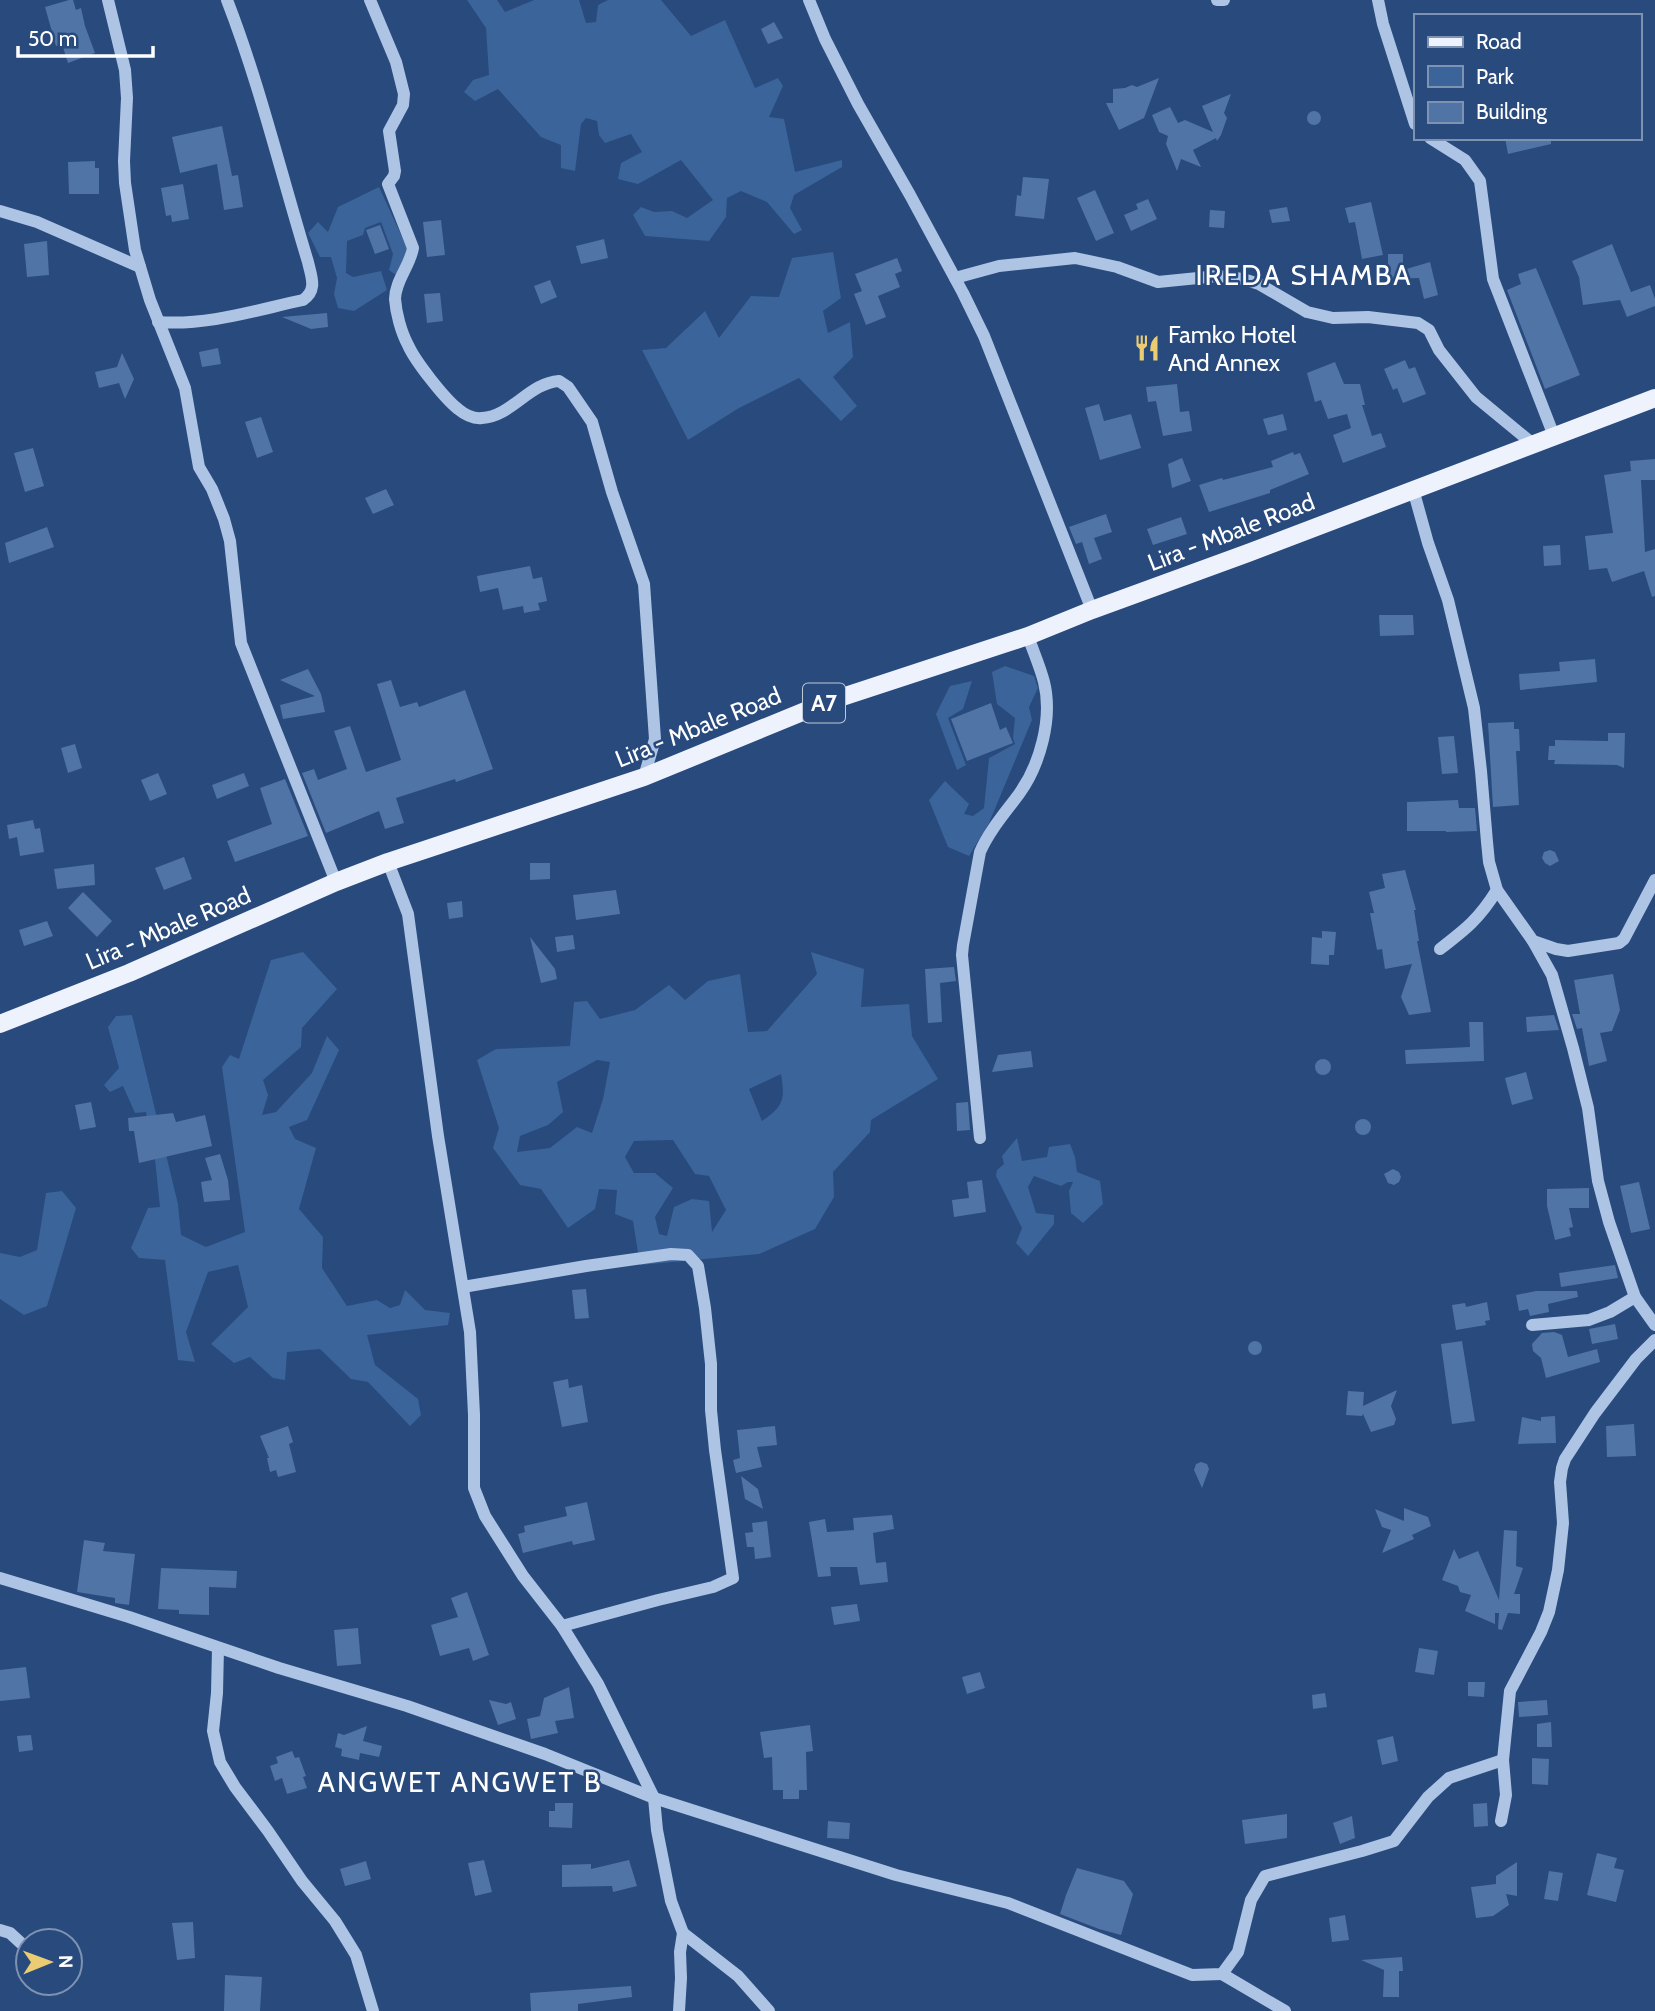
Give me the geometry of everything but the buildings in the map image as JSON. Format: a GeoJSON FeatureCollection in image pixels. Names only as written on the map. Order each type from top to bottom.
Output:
{"type":"FeatureCollection","features":[{"type":"Feature","properties":{"kind":"main road","name":"Lira - Mbale Road"},"geometry":{"type":"LineString","coordinates":[[0,1024],[129,974],[336,882],[388,862],[644,777],[827,702],[1028,636],[1655,398]]}},
{"type":"Feature","properties":{"kind":"street"},"geometry":{"type":"LineString","coordinates":[[108,0],[125,70],[125,183],[135,250],[158,322],[185,388],[199,467],[219,503],[230,541],[241,643],[336,882]]}},
{"type":"Feature","properties":{"kind":"street"},"geometry":{"type":"LineString","coordinates":[[158,322],[216,319],[303,300],[311,294],[313,288],[308,262],[256,83],[227,0]]}},
{"type":"Feature","properties":{"kind":"street"},"geometry":{"type":"LineString","coordinates":[[370,0],[396,62],[404,94],[403,105],[389,131],[395,171],[388,185],[413,248],[395,295],[396,309],[408,346],[417,361],[456,407],[469,416],[480,418],[495,415],[539,386],[558,381],[568,387],[592,422],[612,492],[644,584],[655,739],[644,777]]}},
{"type":"Feature","properties":{"kind":"street"},"geometry":{"type":"LineString","coordinates":[[809,0],[825,39],[858,104],[956,278],[984,336],[1092,610]]}},
{"type":"Feature","properties":{"kind":"street"},"geometry":{"type":"LineString","coordinates":[[1217,0],[1224,0]]}},
{"type":"Feature","properties":{"kind":"street"},"geometry":{"type":"LineString","coordinates":[[1378,0],[1414,121]]}},
{"type":"Feature","properties":{"kind":"street"},"geometry":{"type":"LineString","coordinates":[[1433,140],[1465,160],[1480,181],[1493,279],[1554,436]]}},
{"type":"Feature","properties":{"kind":"street"},"geometry":{"type":"LineString","coordinates":[[0,211],[37,222],[140,267]]}},
{"type":"Feature","properties":{"kind":"street"},"geometry":{"type":"LineString","coordinates":[[956,278],[999,266],[1075,258],[1117,267],[1158,282],[1218,276],[1243,279],[1259,284],[1307,312],[1334,318],[1368,317],[1418,323],[1429,330],[1439,350],[1476,397],[1532,444]]}},
{"type":"Feature","properties":{"kind":"street"},"geometry":{"type":"LineString","coordinates":[[1413,489],[1444,588],[1474,708],[1489,862],[1497,890],[1533,941],[1552,975],[1588,1108],[1598,1181],[1604,1203],[1635,1297],[1655,1325]]}},
{"type":"Feature","properties":{"kind":"street"},"geometry":{"type":"LineString","coordinates":[[980,1138],[962,955],[980,852],[985,840],[1029,777],[1044,736],[1044,683],[1028,636]]}},
{"type":"Feature","properties":{"kind":"street"},"geometry":{"type":"LineString","coordinates":[[388,862],[408,914],[470,1332],[474,1488],[485,1516],[523,1576],[562,1626],[603,1694],[654,1798],[657,1830],[671,1901],[683,1933],[679,2011]]}},
{"type":"Feature","properties":{"kind":"street"},"geometry":{"type":"LineString","coordinates":[[1533,941],[1568,951],[1619,943],[1624,939],[1655,880]]}},
{"type":"Feature","properties":{"kind":"street"},"geometry":{"type":"LineString","coordinates":[[1440,949],[1484,912],[1497,890]]}},
{"type":"Feature","properties":{"kind":"street"},"geometry":{"type":"LineString","coordinates":[[463,1287],[671,1254],[688,1255],[698,1266],[708,1335],[715,1450],[733,1578],[713,1587],[562,1626]]}},
{"type":"Feature","properties":{"kind":"street"},"geometry":{"type":"LineString","coordinates":[[1532,1325],[1590,1320],[1635,1297]]}},
{"type":"Feature","properties":{"kind":"street"},"geometry":{"type":"LineString","coordinates":[[1501,1821],[1506,1795],[1503,1760],[1510,1692],[1541,1632],[1554,1594],[1563,1523],[1560,1485],[1562,1468],[1595,1413],[1636,1359],[1655,1340]]}},
{"type":"Feature","properties":{"kind":"street"},"geometry":{"type":"LineString","coordinates":[[0,1578],[407,1706],[545,1754],[654,1798],[896,1875],[1008,1903],[1192,1975],[1222,1974],[1285,2011]]}},
{"type":"Feature","properties":{"kind":"street"},"geometry":{"type":"LineString","coordinates":[[218,1648],[213,1731],[220,1762],[302,1881],[335,1921],[356,1955],[373,2011]]}},
{"type":"Feature","properties":{"kind":"street"},"geometry":{"type":"LineString","coordinates":[[1222,1974],[1238,1952],[1251,1900],[1265,1875],[1394,1841],[1428,1797],[1449,1778],[1503,1760]]}},
{"type":"Feature","properties":{"kind":"street"},"geometry":{"type":"LineString","coordinates":[[683,1933],[738,1976],[769,2011]]}},
{"type":"Feature","properties":{"kind":"green space"},"geometry":{"type":"Polygon","coordinates":[[[467,0],[497,0],[505,12],[534,0],[579,0],[586,23],[596,22],[598,5],[608,0],[661,0],[691,36],[725,20],[755,88],[778,78],[783,86],[769,117],[784,119],[795,172],[842,160],[842,167],[794,195],[790,208],[802,230],[794,234],[767,202],[741,191],[727,198],[726,217],[709,241],[645,236],[633,215],[641,207],[654,212],[672,211],[687,218],[713,200],[681,160],[638,184],[618,179],[621,163],[642,152],[631,134],[605,143],[599,135],[597,121],[586,118],[581,124],[575,171],[561,168],[561,145],[541,137],[498,89],[475,101],[464,92],[473,80],[489,75],[486,28],[467,0]]]}},
{"type":"Feature","properties":{"kind":"green space"},"geometry":{"type":"Polygon","coordinates":[[[379,187],[409,252],[396,275],[389,270],[393,254],[381,222],[365,228],[363,235],[347,241],[346,273],[353,277],[381,271],[387,290],[354,311],[338,308],[334,294],[337,278],[331,257],[320,257],[308,233],[318,222],[328,232],[338,207],[379,187]]]}},
{"type":"Feature","properties":{"kind":"green space"},"geometry":{"type":"Polygon","coordinates":[[[833,252],[841,298],[823,311],[828,333],[850,322],[853,357],[833,377],[857,406],[841,421],[799,378],[739,408],[688,440],[642,350],[666,348],[705,311],[719,338],[751,296],[779,297],[792,258],[833,252]]]}},
{"type":"Feature","properties":{"kind":"green space"},"geometry":{"type":"Polygon","coordinates":[[[1005,666],[1034,676],[1038,688],[1029,707],[1032,720],[989,823],[969,856],[948,847],[929,800],[945,781],[969,804],[964,814],[973,816],[984,808],[989,758],[1015,744],[1015,718],[997,704],[992,672],[1005,666]]]}},
{"type":"Feature","properties":{"kind":"green space"},"geometry":{"type":"Polygon","coordinates":[[[972,681],[963,709],[948,718],[966,765],[957,770],[936,714],[950,686],[972,681]]]}},
{"type":"Feature","properties":{"kind":"green space"},"geometry":{"type":"Polygon","coordinates":[[[303,952],[337,989],[302,1028],[301,1047],[263,1080],[268,1095],[262,1115],[276,1112],[312,1073],[327,1036],[339,1050],[307,1120],[289,1127],[295,1139],[316,1148],[299,1209],[323,1237],[322,1268],[347,1306],[377,1300],[390,1308],[400,1305],[405,1290],[425,1310],[450,1313],[448,1325],[367,1335],[375,1365],[418,1399],[421,1415],[410,1426],[368,1382],[351,1379],[320,1349],[287,1352],[285,1380],[273,1378],[250,1357],[234,1363],[211,1344],[248,1307],[238,1265],[208,1272],[186,1332],[195,1362],[178,1360],[165,1260],[139,1258],[131,1248],[148,1208],[160,1207],[154,1150],[146,1112],[135,1113],[123,1086],[110,1092],[104,1085],[119,1068],[108,1027],[116,1016],[132,1015],[178,1204],[181,1235],[206,1247],[245,1232],[222,1067],[230,1055],[239,1059],[271,960],[303,952]]]}},
{"type":"Feature","properties":{"kind":"green space"},"geometry":{"type":"Polygon","coordinates":[[[811,952],[864,969],[861,1007],[909,1004],[912,1036],[938,1079],[871,1120],[870,1132],[833,1172],[834,1197],[815,1229],[759,1254],[640,1265],[633,1221],[615,1214],[617,1190],[599,1189],[595,1209],[568,1228],[541,1189],[520,1185],[493,1148],[499,1128],[477,1060],[496,1049],[570,1046],[574,1002],[587,1001],[600,1019],[635,1010],[669,985],[685,1000],[708,981],[740,974],[748,1032],[767,1031],[817,974],[811,952]],[[597,1060],[557,1082],[563,1112],[548,1125],[520,1136],[517,1152],[550,1148],[577,1127],[592,1133],[603,1099],[610,1062],[597,1060]],[[781,1074],[749,1089],[762,1121],[779,1106],[783,1096],[781,1074]],[[673,1140],[634,1141],[625,1157],[634,1173],[655,1173],[673,1188],[655,1217],[659,1234],[667,1236],[674,1207],[692,1199],[709,1201],[712,1232],[726,1210],[709,1176],[695,1174],[673,1140]]]}},
{"type":"Feature","properties":{"kind":"green space"},"geometry":{"type":"Polygon","coordinates":[[[1017,1138],[1022,1161],[1047,1157],[1049,1147],[1070,1144],[1077,1172],[1100,1181],[1103,1204],[1083,1223],[1071,1213],[1069,1191],[1073,1182],[1061,1186],[1034,1176],[1028,1187],[1036,1213],[1054,1215],[1054,1224],[1028,1256],[1016,1243],[1022,1228],[996,1176],[997,1170],[1004,1164],[1002,1156],[1017,1138]]]}},
{"type":"Feature","properties":{"kind":"green space"},"geometry":{"type":"Polygon","coordinates":[[[62,1191],[76,1208],[47,1306],[24,1315],[0,1299],[0,1253],[20,1257],[37,1250],[46,1193],[62,1191]]]}},
{"type":"Feature","properties":{"kind":"place","name":"Famko Hotel And Annex"},"geometry":{"type":"Point","coordinates":[1147,348]}},
{"type":"Feature","properties":{"kind":"district","name":"IREDA SHAMBA"},"geometry":{"type":"Point","coordinates":[1304,275]}},
{"type":"Feature","properties":{"kind":"district","name":"ANGWET ANGWET B"},"geometry":{"type":"Point","coordinates":[460,1782]}}]}
